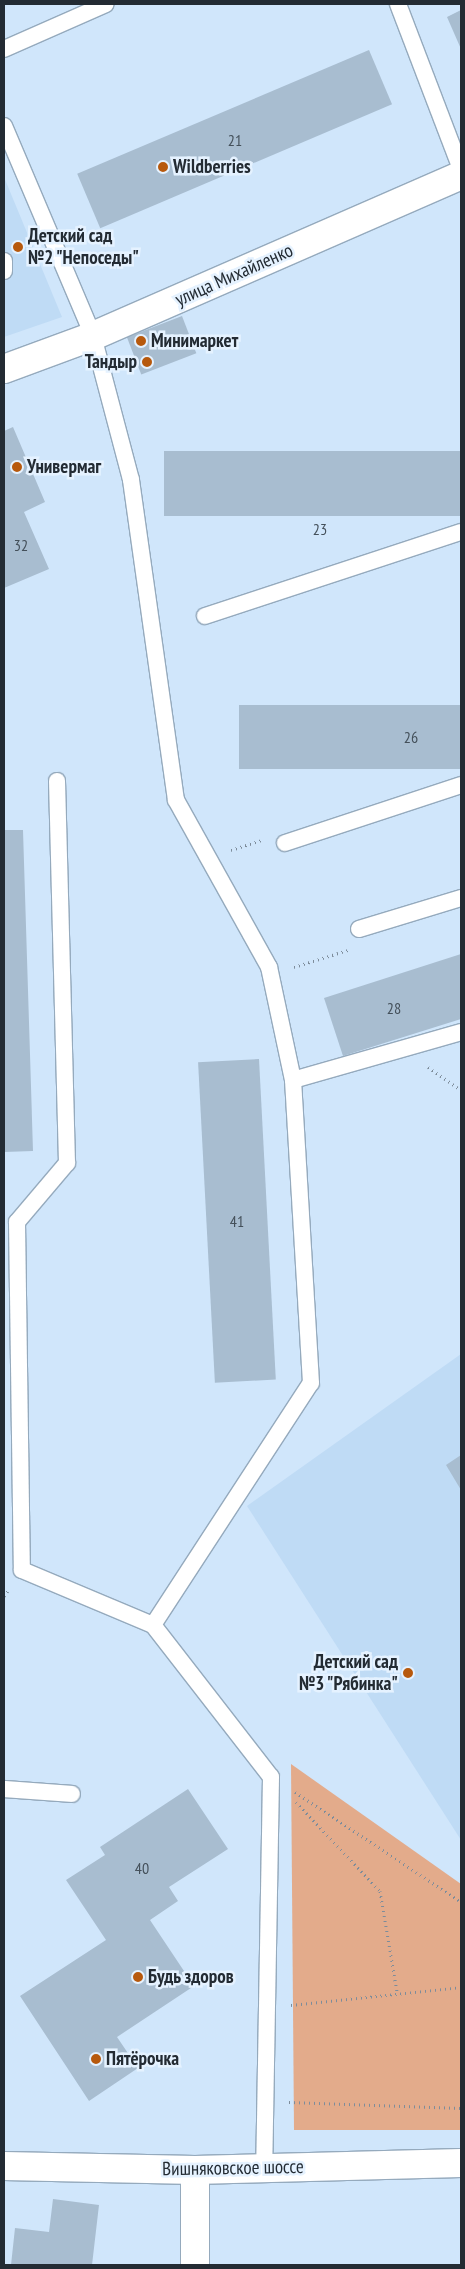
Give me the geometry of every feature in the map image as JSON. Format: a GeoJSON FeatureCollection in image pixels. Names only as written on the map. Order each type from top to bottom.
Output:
{"type":"FeatureCollection","features":[{"type":"Feature","properties":{"kind":"street","name":"улица Михайленко"},"geometry":{"type":"LineString","coordinates":[[4,369],[93,336],[461,175]]}},
{"type":"Feature","properties":{"kind":"street","name":"Вишняковское шоссе"},"geometry":{"type":"LineString","coordinates":[[4,2166],[195,2170],[461,2163]]}},
{"type":"Feature","properties":{"kind":"street"},"geometry":{"type":"LineString","coordinates":[[195,2170],[195,2265]]}},
{"type":"Feature","properties":{"kind":"lane"},"geometry":{"type":"LineString","coordinates":[[4,49],[106,4]]}},
{"type":"Feature","properties":{"kind":"lane"},"geometry":{"type":"LineString","coordinates":[[398,4],[461,169]]}},
{"type":"Feature","properties":{"kind":"lane"},"geometry":{"type":"LineString","coordinates":[[4,126],[93,336],[131,480],[176,800],[269,967],[293,1080],[311,1383],[153,1625]]}},
{"type":"Feature","properties":{"kind":"lane"},"geometry":{"type":"LineString","coordinates":[[4,261],[4,271]]}},
{"type":"Feature","properties":{"kind":"lane"},"geometry":{"type":"LineString","coordinates":[[205,616],[461,532]]}},
{"type":"Feature","properties":{"kind":"lane"},"geometry":{"type":"LineString","coordinates":[[57,781],[67,1163],[18,1222],[22,1570],[153,1625],[271,1777],[264,2168]]}},
{"type":"Feature","properties":{"kind":"lane"},"geometry":{"type":"LineString","coordinates":[[285,843],[461,784]]}},
{"type":"Feature","properties":{"kind":"lane"},"geometry":{"type":"LineString","coordinates":[[359,929],[461,898]]}},
{"type":"Feature","properties":{"kind":"lane"},"geometry":{"type":"LineString","coordinates":[[293,1080],[461,1032]]}},
{"type":"Feature","properties":{"kind":"lane"},"geometry":{"type":"LineString","coordinates":[[4,1789],[72,1794]]}},
{"type":"Feature","properties":{"kind":"path"},"geometry":{"type":"LineString","coordinates":[[403,1050],[461,1090]]}},
{"type":"Feature","properties":{"kind":"path"},"geometry":{"type":"LineString","coordinates":[[271,1777],[461,1902]]}},
{"type":"Feature","properties":{"kind":"path"},"geometry":{"type":"LineString","coordinates":[[271,1777],[380,1891],[397,1992]]}},
{"type":"Feature","properties":{"kind":"path"},"geometry":{"type":"LineString","coordinates":[[267,2008],[397,1992],[461,1987]]}},
{"type":"Feature","properties":{"kind":"path"},"geometry":{"type":"LineString","coordinates":[[265,2101],[461,2108]]}},
{"type":"Feature","properties":{"kind":"shaded area","name":"Детский сад №2 \"Непоседы\""},"geometry":{"type":"Polygon","coordinates":[[[4,177],[62,317],[4,337],[4,177]]]}},
{"type":"Feature","properties":{"kind":"shaded area","name":"Детский сад №3 \"Рябинка\""},"geometry":{"type":"Polygon","coordinates":[[[461,1354],[461,1840],[247,1506],[461,1354]]]}},
{"type":"Feature","properties":{"kind":"shaded area"},"geometry":{"type":"Polygon","coordinates":[[[291,1764],[461,1884],[461,2130],[294,2130],[291,1764]]]}},
{"type":"Feature","properties":{"kind":"building"},"geometry":{"type":"Polygon","coordinates":[[[461,10],[461,49],[447,17],[461,10]]]}},
{"type":"Feature","properties":{"kind":"building"},"geometry":{"type":"Polygon","coordinates":[[[369,50],[392,104],[100,228],[77,174],[369,50]]]}},
{"type":"Feature","properties":{"kind":"building"},"geometry":{"type":"Polygon","coordinates":[[[182,316],[196,353],[141,374],[127,337],[182,316]]]}},
{"type":"Feature","properties":{"kind":"building"},"geometry":{"type":"Polygon","coordinates":[[[13,427],[45,502],[24,512],[49,569],[4,588],[4,431],[13,427]]]}},
{"type":"Feature","properties":{"kind":"building"},"geometry":{"type":"Polygon","coordinates":[[[164,451],[461,451],[461,516],[164,516],[164,451]]]}},
{"type":"Feature","properties":{"kind":"building"},"geometry":{"type":"Polygon","coordinates":[[[239,705],[461,705],[461,769],[239,769],[239,705]]]}},
{"type":"Feature","properties":{"kind":"building"},"geometry":{"type":"Polygon","coordinates":[[[4,830],[23,830],[33,1151],[4,1152],[4,830]]]}},
{"type":"Feature","properties":{"kind":"building"},"geometry":{"type":"Polygon","coordinates":[[[461,954],[461,1019],[343,1056],[324,998],[461,954]]]}},
{"type":"Feature","properties":{"kind":"building"},"geometry":{"type":"Polygon","coordinates":[[[259,1059],[276,1380],[215,1383],[198,1062],[259,1059]]]}},
{"type":"Feature","properties":{"kind":"building"},"geometry":{"type":"Polygon","coordinates":[[[461,1455],[461,1490],[446,1465],[461,1455]]]}},
{"type":"Feature","properties":{"kind":"building"},"geometry":{"type":"Polygon","coordinates":[[[188,1789],[228,1849],[169,1887],[178,1901],[150,1920],[194,1986],[117,2037],[138,2068],[89,2101],[20,1996],[106,1940],[66,1880],[105,1855],[100,1847],[188,1789]]]}},
{"type":"Feature","properties":{"kind":"building"},"geometry":{"type":"Polygon","coordinates":[[[53,2199],[99,2205],[92,2265],[11,2265],[15,2228],[49,2232],[53,2199]]]}},
{"type":"Feature","properties":{"kind":"place","name":"Wildberries"},"geometry":{"type":"Point","coordinates":[163,167]}},
{"type":"Feature","properties":{"kind":"place","name":"Детский сад №2 \"Непоседы\""},"geometry":{"type":"Point","coordinates":[18,247]}},
{"type":"Feature","properties":{"kind":"place","name":"Минимаркет"},"geometry":{"type":"Point","coordinates":[141,341]}},
{"type":"Feature","properties":{"kind":"place","name":"Тандыр"},"geometry":{"type":"Point","coordinates":[147,362]}},
{"type":"Feature","properties":{"kind":"place","name":"Универмаг"},"geometry":{"type":"Point","coordinates":[17,467]}},
{"type":"Feature","properties":{"kind":"place","name":"Детский сад №3 \"Рябинка\""},"geometry":{"type":"Point","coordinates":[408,1673]}},
{"type":"Feature","properties":{"kind":"place","name":"Будь здоров"},"geometry":{"type":"Point","coordinates":[138,1977]}},
{"type":"Feature","properties":{"kind":"place","name":"Пятёрочка"},"geometry":{"type":"Point","coordinates":[96,2059]}}]}
